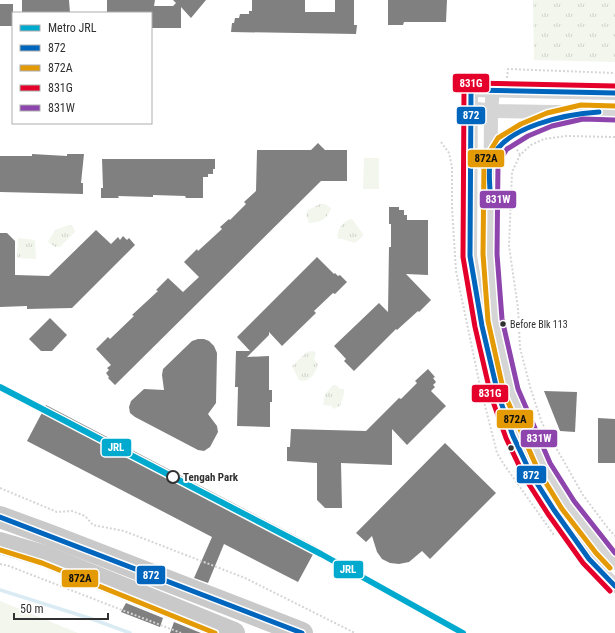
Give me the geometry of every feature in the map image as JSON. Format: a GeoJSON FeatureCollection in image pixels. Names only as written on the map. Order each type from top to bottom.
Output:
{"type":"FeatureCollection","features":[{"type":"Feature","properties":{"kind":"main road"},"geometry":{"type":"LineString","coordinates":[[0,517],[60,538],[302,633]]}},
{"type":"Feature","properties":{"kind":"main road"},"geometry":{"type":"LineString","coordinates":[[0,543],[44,556],[234,633]]}},
{"type":"Feature","properties":{"kind":"street"},"geometry":{"type":"LineString","coordinates":[[615,93],[471,90],[470,256],[482,326],[498,394],[513,436],[531,474],[554,510],[589,559],[615,586]]}},
{"type":"Feature","properties":{"kind":"street"},"geometry":{"type":"LineString","coordinates":[[493,90],[491,110],[490,254],[496,320],[511,391],[544,466],[568,505],[602,549],[615,563]]}},
{"type":"Feature","properties":{"kind":"street"},"geometry":{"type":"LineString","coordinates":[[471,108],[491,110],[615,113]]}},
{"type":"Feature","properties":{"kind":"lane"},"geometry":{"type":"LineString","coordinates":[[491,161],[502,144],[525,130],[550,119],[582,112]]}},
{"type":"Feature","properties":{"kind":"path"},"geometry":{"type":"LineString","coordinates":[[508,69],[615,73]]}},
{"type":"Feature","properties":{"kind":"path"},"geometry":{"type":"LineString","coordinates":[[615,137],[566,136],[544,139],[531,145],[520,155],[512,172],[509,246],[518,308],[520,348],[531,390],[542,423],[583,495],[615,536]]}},
{"type":"Feature","properties":{"kind":"path"},"geometry":{"type":"LineString","coordinates":[[480,386],[497,453],[544,522]]}},
{"type":"Feature","properties":{"kind":"path"},"geometry":{"type":"LineString","coordinates":[[0,488],[57,512],[72,511],[85,516],[93,525],[124,531],[245,578],[355,633]]}},
{"type":"Feature","properties":{"kind":"path"},"geometry":{"type":"LineString","coordinates":[[0,564],[9,566],[180,633]]}},
{"type":"Feature","properties":{"kind":"green space"},"geometry":{"type":"Polygon","coordinates":[[[533,0],[615,0],[615,62],[534,60],[533,0]]]}},
{"type":"Feature","properties":{"kind":"green space"},"geometry":{"type":"Polygon","coordinates":[[[364,158],[379,158],[379,189],[363,189],[364,158]]]}},
{"type":"Feature","properties":{"kind":"green space"},"geometry":{"type":"Polygon","coordinates":[[[320,204],[325,204],[331,208],[328,215],[323,220],[309,223],[306,214],[308,210],[320,204]]]}},
{"type":"Feature","properties":{"kind":"green space"},"geometry":{"type":"Polygon","coordinates":[[[350,219],[353,220],[363,234],[363,236],[355,243],[338,239],[340,227],[344,222],[350,219]]]}},
{"type":"Feature","properties":{"kind":"green space"},"geometry":{"type":"Polygon","coordinates":[[[72,225],[75,232],[60,247],[55,247],[48,242],[55,230],[72,225]]]}},
{"type":"Feature","properties":{"kind":"green space"},"geometry":{"type":"Polygon","coordinates":[[[18,238],[35,240],[36,259],[17,258],[18,238]]]}},
{"type":"Feature","properties":{"kind":"green space"},"geometry":{"type":"Polygon","coordinates":[[[307,352],[316,352],[314,360],[318,364],[316,371],[309,379],[303,381],[299,380],[292,366],[307,352]]]}},
{"type":"Feature","properties":{"kind":"green space"},"geometry":{"type":"Polygon","coordinates":[[[333,385],[336,385],[340,389],[344,389],[344,394],[340,406],[333,409],[332,406],[323,405],[325,394],[333,385]]]}},
{"type":"Feature","properties":{"kind":"green space"},"geometry":{"type":"Polygon","coordinates":[[[0,601],[78,633],[0,633],[0,601]]]}},
{"type":"Feature","properties":{"kind":"building"},"geometry":{"type":"Polygon","coordinates":[[[22,0],[69,0],[70,12],[22,12],[22,0]]]}},
{"type":"Feature","properties":{"kind":"building"},"geometry":{"type":"Polygon","coordinates":[[[107,0],[155,0],[154,6],[173,6],[176,3],[173,0],[206,0],[191,18],[181,7],[181,28],[152,28],[152,12],[107,12],[107,0]]]}},
{"type":"Feature","properties":{"kind":"building"},"geometry":{"type":"Polygon","coordinates":[[[252,0],[305,0],[305,12],[335,12],[335,0],[354,0],[354,25],[357,25],[356,34],[231,32],[232,23],[234,23],[235,18],[239,18],[240,14],[249,14],[249,11],[252,11],[252,0]]]}},
{"type":"Feature","properties":{"kind":"building"},"geometry":{"type":"Polygon","coordinates":[[[388,0],[447,0],[446,22],[404,22],[403,25],[388,25],[388,0]]]}},
{"type":"Feature","properties":{"kind":"building"},"geometry":{"type":"Polygon","coordinates":[[[0,4],[13,4],[12,26],[0,26],[0,4]]]}},
{"type":"Feature","properties":{"kind":"building"},"geometry":{"type":"Polygon","coordinates":[[[318,143],[325,150],[347,150],[347,181],[321,181],[115,385],[108,378],[109,377],[106,373],[109,370],[107,368],[111,365],[96,349],[108,337],[110,339],[134,316],[132,315],[158,291],[156,290],[168,278],[183,292],[199,277],[184,262],[197,249],[198,251],[222,229],[220,227],[229,219],[230,220],[246,204],[244,202],[256,191],[257,150],[311,150],[318,143]]]}},
{"type":"Feature","properties":{"kind":"building"},"geometry":{"type":"Polygon","coordinates":[[[32,154],[67,156],[67,154],[84,154],[81,183],[83,183],[83,194],[0,192],[0,156],[32,156],[32,154]]]}},
{"type":"Feature","properties":{"kind":"building"},"geometry":{"type":"Polygon","coordinates":[[[102,159],[215,159],[215,169],[213,169],[213,174],[208,174],[208,177],[203,177],[203,198],[153,195],[153,197],[118,196],[119,198],[101,198],[101,188],[103,188],[102,159]]]}},
{"type":"Feature","properties":{"kind":"building"},"geometry":{"type":"Polygon","coordinates":[[[389,207],[399,207],[399,210],[404,210],[404,215],[407,215],[407,220],[428,220],[428,275],[406,274],[431,300],[419,312],[418,311],[397,330],[396,329],[354,371],[344,361],[346,359],[334,346],[379,303],[388,312],[389,247],[391,247],[389,207]]]}},
{"type":"Feature","properties":{"kind":"building"},"geometry":{"type":"Polygon","coordinates":[[[96,230],[111,244],[118,237],[120,240],[123,236],[127,240],[129,238],[135,245],[72,308],[27,309],[27,306],[0,307],[0,233],[7,233],[15,241],[15,275],[49,276],[96,230]]]}},
{"type":"Feature","properties":{"kind":"building"},"geometry":{"type":"Polygon","coordinates":[[[317,257],[334,274],[335,273],[338,276],[340,275],[347,282],[314,311],[316,313],[282,346],[269,332],[269,335],[247,357],[269,356],[269,390],[272,390],[272,402],[270,402],[270,427],[237,426],[238,387],[235,387],[236,351],[250,351],[237,337],[317,257]]]}},
{"type":"Feature","properties":{"kind":"building"},"geometry":{"type":"Polygon","coordinates":[[[50,318],[67,335],[52,351],[41,351],[29,339],[50,318]]]}},
{"type":"Feature","properties":{"kind":"building"},"geometry":{"type":"Polygon","coordinates":[[[198,339],[209,341],[214,346],[217,353],[216,403],[208,414],[217,426],[218,432],[210,447],[204,451],[198,450],[135,417],[130,413],[129,407],[131,401],[144,389],[164,390],[162,375],[163,369],[192,341],[198,339]]]}},
{"type":"Feature","properties":{"kind":"building"},"geometry":{"type":"Polygon","coordinates":[[[428,369],[435,377],[433,378],[436,382],[433,385],[435,387],[431,391],[446,406],[407,445],[392,429],[392,465],[341,463],[342,508],[325,508],[317,500],[317,463],[287,461],[287,447],[290,447],[291,429],[366,431],[399,398],[401,399],[417,383],[415,381],[428,369]]]}},
{"type":"Feature","properties":{"kind":"building"},"geometry":{"type":"Polygon","coordinates":[[[544,391],[577,392],[575,432],[560,431],[544,391]]]}},
{"type":"Feature","properties":{"kind":"building"},"geometry":{"type":"Polygon","coordinates":[[[46,405],[317,547],[298,582],[224,544],[208,583],[194,578],[212,537],[27,441],[46,405]]]}},
{"type":"Feature","properties":{"kind":"building"},"geometry":{"type":"Polygon","coordinates":[[[598,418],[615,419],[615,463],[598,463],[598,418]]]}},
{"type":"Feature","properties":{"kind":"building"},"geometry":{"type":"Polygon","coordinates":[[[445,443],[496,493],[430,559],[422,551],[409,562],[399,564],[390,563],[382,559],[377,552],[372,536],[366,542],[356,533],[445,443]]]}},
{"type":"Feature","properties":{"kind":"building"},"geometry":{"type":"Polygon","coordinates":[[[126,603],[163,618],[160,627],[121,612],[126,603]]]}},
{"type":"Feature","properties":{"kind":"building"},"geometry":{"type":"Polygon","coordinates":[[[174,622],[201,633],[170,633],[174,622]]]}},
{"type":"Feature","properties":{"kind":"waterway"},"geometry":{"type":"LineString","coordinates":[[0,590],[92,619],[130,633]]}},
{"type":"Feature","properties":{"kind":"metro line","name":"JRL"},"geometry":{"type":"LineString","coordinates":[[0,387],[321,554],[463,633]]}},
{"type":"Feature","properties":{"kind":"transit line","name":"831G"},"geometry":{"type":"LineString","coordinates":[[610,591],[583,563],[548,514],[525,478],[506,438],[491,396],[475,327],[463,257],[464,90],[466,85],[471,83],[615,86]]}},
{"type":"Feature","properties":{"kind":"transit line","name":"872"},"geometry":{"type":"LineString","coordinates":[[615,93],[471,90],[470,256],[482,326],[498,394],[513,436],[531,474],[554,510],[589,559],[615,586]]}},
{"type":"Feature","properties":{"kind":"transit line","name":"872A"},"geometry":{"type":"LineString","coordinates":[[610,568],[596,553],[562,509],[538,470],[504,393],[488,321],[483,254],[484,161],[498,138],[521,124],[547,113],[581,105],[615,106]]}},
{"type":"Feature","properties":{"kind":"transit line","name":"872"},"geometry":{"type":"LineString","coordinates":[[491,206],[489,176],[491,160],[498,148],[509,138],[522,130],[554,119],[599,112]]}},
{"type":"Feature","properties":{"kind":"transit line","name":"831W"},"geometry":{"type":"LineString","coordinates":[[615,120],[583,119],[552,126],[528,136],[507,149],[498,163],[497,254],[502,319],[518,389],[550,463],[574,501],[615,553]]}},
{"type":"Feature","properties":{"kind":"transit line","name":"872"},"geometry":{"type":"LineString","coordinates":[[0,517],[302,633]]}},
{"type":"Feature","properties":{"kind":"transit line","name":"872A"},"geometry":{"type":"LineString","coordinates":[[0,550],[42,563],[215,633]]}},
{"type":"Feature","properties":{"kind":"place","name":"Before Blk 113"},"geometry":{"type":"Point","coordinates":[503,324]}},
{"type":"Feature","properties":{"kind":"place","name":"Tengah Park"},"geometry":{"type":"Point","coordinates":[173,477]}}]}
